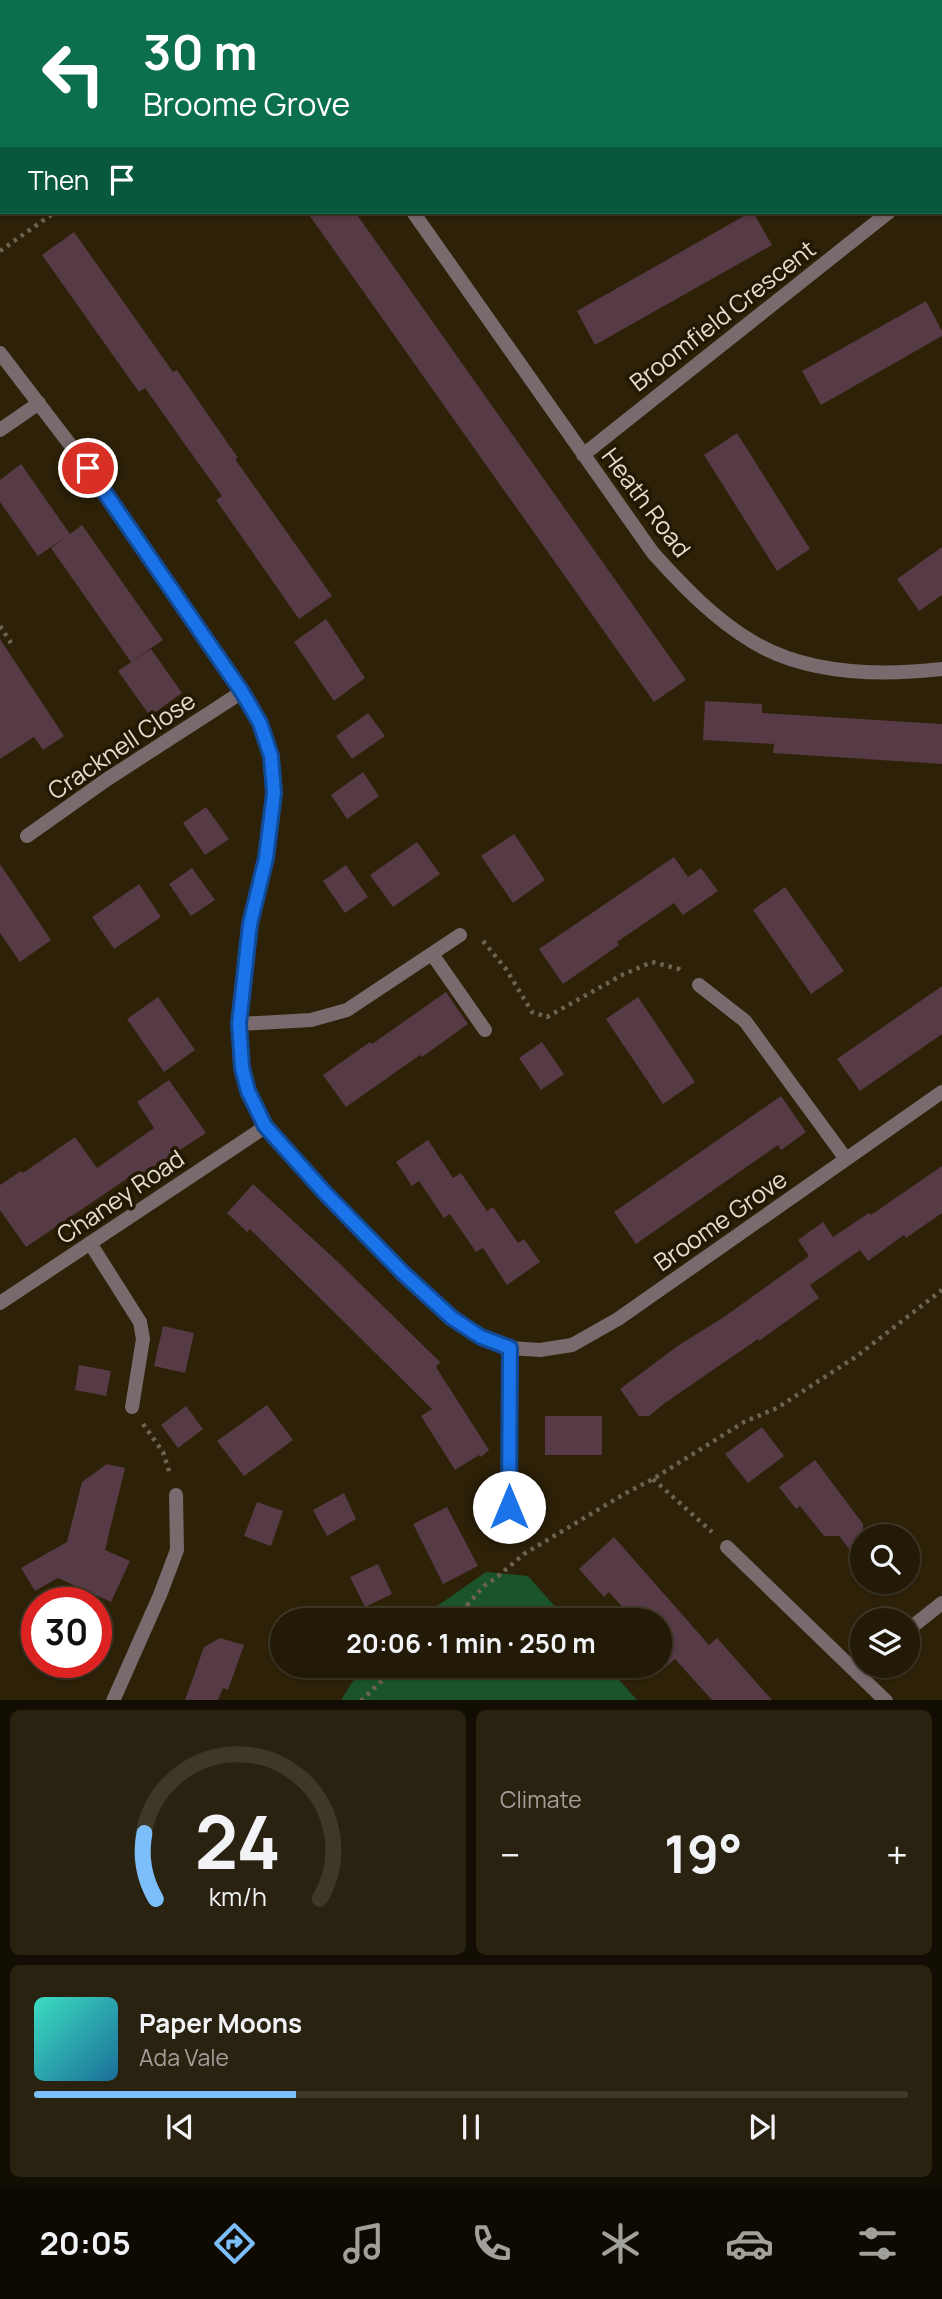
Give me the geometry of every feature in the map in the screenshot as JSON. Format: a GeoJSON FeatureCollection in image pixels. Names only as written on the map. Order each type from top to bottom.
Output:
{"type":"FeatureCollection","features":[{"type":"Feature","properties":{"kind":"street","name":"Heath Road"},"geometry":{"type":"LineString","coordinates":[[414,214],[653,552],[682,586],[716,616],[754,643],[797,660],[841,670],[903,673],[942,669]]}},
{"type":"Feature","properties":{"kind":"street","name":"Broomfield Crescent"},"geometry":{"type":"LineString","coordinates":[[583,454],[886,214]]}},
{"type":"Feature","properties":{"kind":"street","name":"Broome Grove"},"geometry":{"type":"LineString","coordinates":[[0,353],[96,479],[242,692],[260,723],[271,756],[274,793],[266,858],[250,924],[239,1024],[242,1068],[248,1091],[265,1126],[325,1193],[403,1273],[452,1318],[481,1337],[510,1348],[540,1350],[572,1345],[596,1333],[942,1092]]}},
{"type":"Feature","properties":{"kind":"street"},"geometry":{"type":"LineString","coordinates":[[0,430],[39,403]]}},
{"type":"Feature","properties":{"kind":"street","name":"Cracknell Close"},"geometry":{"type":"LineString","coordinates":[[27,836],[106,780],[242,692]]}},
{"type":"Feature","properties":{"kind":"street"},"geometry":{"type":"LineString","coordinates":[[239,1024],[311,1020],[347,1010],[460,935]]}},
{"type":"Feature","properties":{"kind":"street"},"geometry":{"type":"LineString","coordinates":[[432,954],[485,1030]]}},
{"type":"Feature","properties":{"kind":"street"},"geometry":{"type":"LineString","coordinates":[[699,985],[745,1021],[846,1159]]}},
{"type":"Feature","properties":{"kind":"street","name":"Chaney Road"},"geometry":{"type":"LineString","coordinates":[[0,1303],[265,1126]]}},
{"type":"Feature","properties":{"kind":"street"},"geometry":{"type":"LineString","coordinates":[[90,1242],[140,1322],[143,1339],[132,1407]]}},
{"type":"Feature","properties":{"kind":"street"},"geometry":{"type":"LineString","coordinates":[[509,1534],[510,1348]]}},
{"type":"Feature","properties":{"kind":"street"},"geometry":{"type":"LineString","coordinates":[[113,1700],[177,1550],[176,1495]]}},
{"type":"Feature","properties":{"kind":"street"},"geometry":{"type":"LineString","coordinates":[[727,1547],[850,1666]]}},
{"type":"Feature","properties":{"kind":"street"},"geometry":{"type":"LineString","coordinates":[[920,1620],[942,1603]]}},
{"type":"Feature","properties":{"kind":"street"},"geometry":{"type":"LineString","coordinates":[[862,1678],[886,1700]]}},
{"type":"Feature","properties":{"kind":"path"},"geometry":{"type":"LineString","coordinates":[[0,251],[52,214]]}},
{"type":"Feature","properties":{"kind":"path"},"geometry":{"type":"LineString","coordinates":[[0,626],[11,643]]}},
{"type":"Feature","properties":{"kind":"path"},"geometry":{"type":"LineString","coordinates":[[460,935],[472,927],[506,969],[532,1012],[548,1017],[622,975],[652,962],[679,969],[699,985]]}},
{"type":"Feature","properties":{"kind":"path"},"geometry":{"type":"LineString","coordinates":[[524,1554],[744,1422],[777,1408],[857,1356],[942,1290]]}},
{"type":"Feature","properties":{"kind":"path"},"geometry":{"type":"LineString","coordinates":[[132,1407],[163,1452],[176,1495]]}},
{"type":"Feature","properties":{"kind":"path"},"geometry":{"type":"LineString","coordinates":[[653,1479],[727,1547]]}},
{"type":"Feature","properties":{"kind":"path"},"geometry":{"type":"LineString","coordinates":[[462,1608],[484,1586],[517,1560]]}},
{"type":"Feature","properties":{"kind":"path"},"geometry":{"type":"LineString","coordinates":[[361,1700],[384,1678]]}},
{"type":"Feature","properties":{"kind":"green space"},"geometry":{"type":"Polygon","coordinates":[[[486,1572],[528,1576],[556,1608],[434,1608],[486,1572]]]}},
{"type":"Feature","properties":{"kind":"green space"},"geometry":{"type":"Polygon","coordinates":[[[355,1678],[618,1678],[637,1700],[341,1700],[355,1678]]]}},
{"type":"Feature","properties":{"kind":"building"},"geometry":{"type":"Polygon","coordinates":[[[308,214],[356,214],[686,680],[654,702],[308,214]]]}},
{"type":"Feature","properties":{"kind":"building"},"geometry":{"type":"Polygon","coordinates":[[[747,214],[754,214],[772,245],[595,345],[577,311],[747,214]]]}},
{"type":"Feature","properties":{"kind":"building"},"geometry":{"type":"Polygon","coordinates":[[[74,232],[173,372],[177,370],[238,458],[235,459],[332,596],[299,619],[216,500],[222,496],[145,388],[139,392],[42,255],[74,232]]]}},
{"type":"Feature","properties":{"kind":"building"},"geometry":{"type":"Polygon","coordinates":[[[926,301],[942,336],[821,405],[802,371],[926,301]]]}},
{"type":"Feature","properties":{"kind":"building"},"geometry":{"type":"Polygon","coordinates":[[[737,433],[810,549],[777,571],[704,455],[737,433]]]}},
{"type":"Feature","properties":{"kind":"building"},"geometry":{"type":"Polygon","coordinates":[[[21,464],[70,534],[82,525],[163,640],[131,662],[51,548],[67,536],[38,556],[0,502],[0,480],[21,464]]]}},
{"type":"Feature","properties":{"kind":"building"},"geometry":{"type":"Polygon","coordinates":[[[942,547],[942,595],[919,611],[897,579],[942,547]]]}},
{"type":"Feature","properties":{"kind":"building"},"geometry":{"type":"Polygon","coordinates":[[[326,619],[365,678],[334,701],[294,642],[326,619]]]}},
{"type":"Feature","properties":{"kind":"building"},"geometry":{"type":"Polygon","coordinates":[[[0,639],[64,736],[43,750],[34,737],[0,759],[0,639]]]}},
{"type":"Feature","properties":{"kind":"building"},"geometry":{"type":"Polygon","coordinates":[[[151,649],[182,693],[150,716],[118,671],[151,649]]]}},
{"type":"Feature","properties":{"kind":"building"},"geometry":{"type":"Polygon","coordinates":[[[705,701],[762,704],[762,713],[942,724],[942,764],[773,753],[774,744],[703,740],[705,701]]]}},
{"type":"Feature","properties":{"kind":"building"},"geometry":{"type":"Polygon","coordinates":[[[368,713],[385,736],[352,759],[336,736],[368,713]]]}},
{"type":"Feature","properties":{"kind":"building"},"geometry":{"type":"Polygon","coordinates":[[[363,772],[379,796],[347,819],[331,795],[363,772]]]}},
{"type":"Feature","properties":{"kind":"building"},"geometry":{"type":"Polygon","coordinates":[[[206,807],[229,839],[205,855],[183,823],[206,807]]]}},
{"type":"Feature","properties":{"kind":"building"},"geometry":{"type":"Polygon","coordinates":[[[514,834],[545,880],[513,903],[481,856],[514,834]]]}},
{"type":"Feature","properties":{"kind":"building"},"geometry":{"type":"Polygon","coordinates":[[[417,842],[440,874],[393,907],[370,875],[417,842]]]}},
{"type":"Feature","properties":{"kind":"building"},"geometry":{"type":"Polygon","coordinates":[[[674,857],[688,877],[701,868],[718,891],[683,915],[674,903],[563,984],[539,949],[674,857]]]}},
{"type":"Feature","properties":{"kind":"building"},"geometry":{"type":"Polygon","coordinates":[[[0,864],[51,940],[20,962],[0,933],[0,864]]]}},
{"type":"Feature","properties":{"kind":"building"},"geometry":{"type":"Polygon","coordinates":[[[346,865],[368,897],[345,913],[323,881],[346,865]]]}},
{"type":"Feature","properties":{"kind":"building"},"geometry":{"type":"Polygon","coordinates":[[[192,868],[215,900],[191,916],[169,884],[192,868]]]}},
{"type":"Feature","properties":{"kind":"building"},"geometry":{"type":"Polygon","coordinates":[[[139,884],[161,917],[114,949],[92,917],[139,884]]]}},
{"type":"Feature","properties":{"kind":"building"},"geometry":{"type":"Polygon","coordinates":[[[785,887],[844,971],[811,994],[753,910],[785,887]]]}},
{"type":"Feature","properties":{"kind":"building"},"geometry":{"type":"Polygon","coordinates":[[[942,986],[942,1034],[860,1091],[837,1059],[942,986]]]}},
{"type":"Feature","properties":{"kind":"building"},"geometry":{"type":"Polygon","coordinates":[[[446,992],[468,1024],[346,1107],[323,1075],[446,992]]]}},
{"type":"Feature","properties":{"kind":"building"},"geometry":{"type":"Polygon","coordinates":[[[158,997],[195,1050],[164,1072],[127,1019],[158,997]]]}},
{"type":"Feature","properties":{"kind":"building"},"geometry":{"type":"Polygon","coordinates":[[[638,997],[695,1082],[663,1104],[606,1019],[638,997]]]}},
{"type":"Feature","properties":{"kind":"building"},"geometry":{"type":"Polygon","coordinates":[[[542,1042],[564,1074],[541,1090],[519,1058],[542,1042]]]}},
{"type":"Feature","properties":{"kind":"building"},"geometry":{"type":"Polygon","coordinates":[[[169,1080],[206,1133],[137,1178],[134,1174],[26,1247],[0,1210],[0,1185],[21,1171],[23,1173],[75,1137],[97,1168],[154,1128],[137,1102],[169,1080]]]}},
{"type":"Feature","properties":{"kind":"building"},"geometry":{"type":"Polygon","coordinates":[[[781,1096],[806,1132],[781,1150],[778,1145],[636,1244],[614,1212],[781,1096]]]}},
{"type":"Feature","properties":{"kind":"building"},"geometry":{"type":"Polygon","coordinates":[[[428,1140],[453,1178],[461,1173],[487,1211],[493,1207],[518,1243],[524,1239],[540,1262],[507,1285],[483,1248],[476,1252],[450,1214],[444,1218],[419,1181],[412,1186],[396,1162],[428,1140]]]}},
{"type":"Feature","properties":{"kind":"building"},"geometry":{"type":"Polygon","coordinates":[[[942,1166],[942,1213],[906,1238],[904,1235],[868,1261],[860,1250],[810,1285],[819,1298],[649,1416],[639,1416],[620,1389],[809,1256],[798,1240],[823,1222],[833,1237],[869,1213],[871,1215],[942,1166]]]}},
{"type":"Feature","properties":{"kind":"building"},"geometry":{"type":"Polygon","coordinates":[[[253,1184],[338,1262],[440,1362],[436,1367],[489,1450],[481,1457],[479,1455],[455,1470],[421,1416],[432,1409],[250,1229],[247,1232],[227,1213],[253,1184]]]}},
{"type":"Feature","properties":{"kind":"building"},"geometry":{"type":"Polygon","coordinates":[[[163,1326],[194,1333],[185,1373],[154,1366],[163,1326]]]}},
{"type":"Feature","properties":{"kind":"building"},"geometry":{"type":"Polygon","coordinates":[[[79,1365],[111,1371],[106,1396],[75,1390],[79,1365]]]}},
{"type":"Feature","properties":{"kind":"building"},"geometry":{"type":"Polygon","coordinates":[[[267,1405],[293,1440],[244,1476],[217,1441],[267,1405]]]}},
{"type":"Feature","properties":{"kind":"building"},"geometry":{"type":"Polygon","coordinates":[[[186,1406],[203,1429],[178,1448],[161,1425],[186,1406]]]}},
{"type":"Feature","properties":{"kind":"building"},"geometry":{"type":"Polygon","coordinates":[[[545,1416],[602,1416],[602,1455],[545,1455],[545,1416]]]}},
{"type":"Feature","properties":{"kind":"building"},"geometry":{"type":"Polygon","coordinates":[[[762,1427],[784,1456],[748,1483],[725,1454],[762,1427]]]}},
{"type":"Feature","properties":{"kind":"building"},"geometry":{"type":"Polygon","coordinates":[[[815,1460],[863,1524],[850,1524],[850,1550],[839,1536],[824,1536],[800,1506],[796,1509],[779,1487],[815,1460]]]}},
{"type":"Feature","properties":{"kind":"building"},"geometry":{"type":"Polygon","coordinates":[[[107,1464],[125,1468],[105,1550],[130,1561],[112,1600],[112,1587],[78,1587],[58,1578],[42,1587],[33,1587],[21,1568],[67,1542],[82,1482],[107,1464]]]}},
{"type":"Feature","properties":{"kind":"building"},"geometry":{"type":"Polygon","coordinates":[[[344,1493],[356,1519],[327,1536],[313,1510],[344,1493]]]}},
{"type":"Feature","properties":{"kind":"building"},"geometry":{"type":"Polygon","coordinates":[[[257,1502],[283,1511],[271,1546],[244,1536],[257,1502]]]}},
{"type":"Feature","properties":{"kind":"building"},"geometry":{"type":"Polygon","coordinates":[[[447,1507],[478,1566],[443,1584],[413,1524],[447,1507]]]}},
{"type":"Feature","properties":{"kind":"building"},"geometry":{"type":"Polygon","coordinates":[[[614,1537],[709,1645],[717,1638],[772,1700],[712,1700],[675,1659],[672,1662],[672,1608],[623,1608],[609,1592],[604,1597],[579,1569],[614,1537]]]}},
{"type":"Feature","properties":{"kind":"building"},"geometry":{"type":"Polygon","coordinates":[[[378,1564],[392,1594],[365,1607],[350,1577],[378,1564]]]}},
{"type":"Feature","properties":{"kind":"building"},"geometry":{"type":"Polygon","coordinates":[[[220,1638],[244,1645],[228,1690],[223,1688],[218,1700],[185,1700],[204,1647],[220,1638]]]}},
{"type":"Feature","properties":{"kind":"route"},"geometry":{"type":"LineString","coordinates":[[88,468],[242,692],[260,723],[271,756],[274,793],[266,858],[250,924],[239,1024],[242,1068],[248,1091],[265,1126],[325,1193],[403,1273],[452,1318],[481,1337],[510,1348],[509,1507]]}}]}
